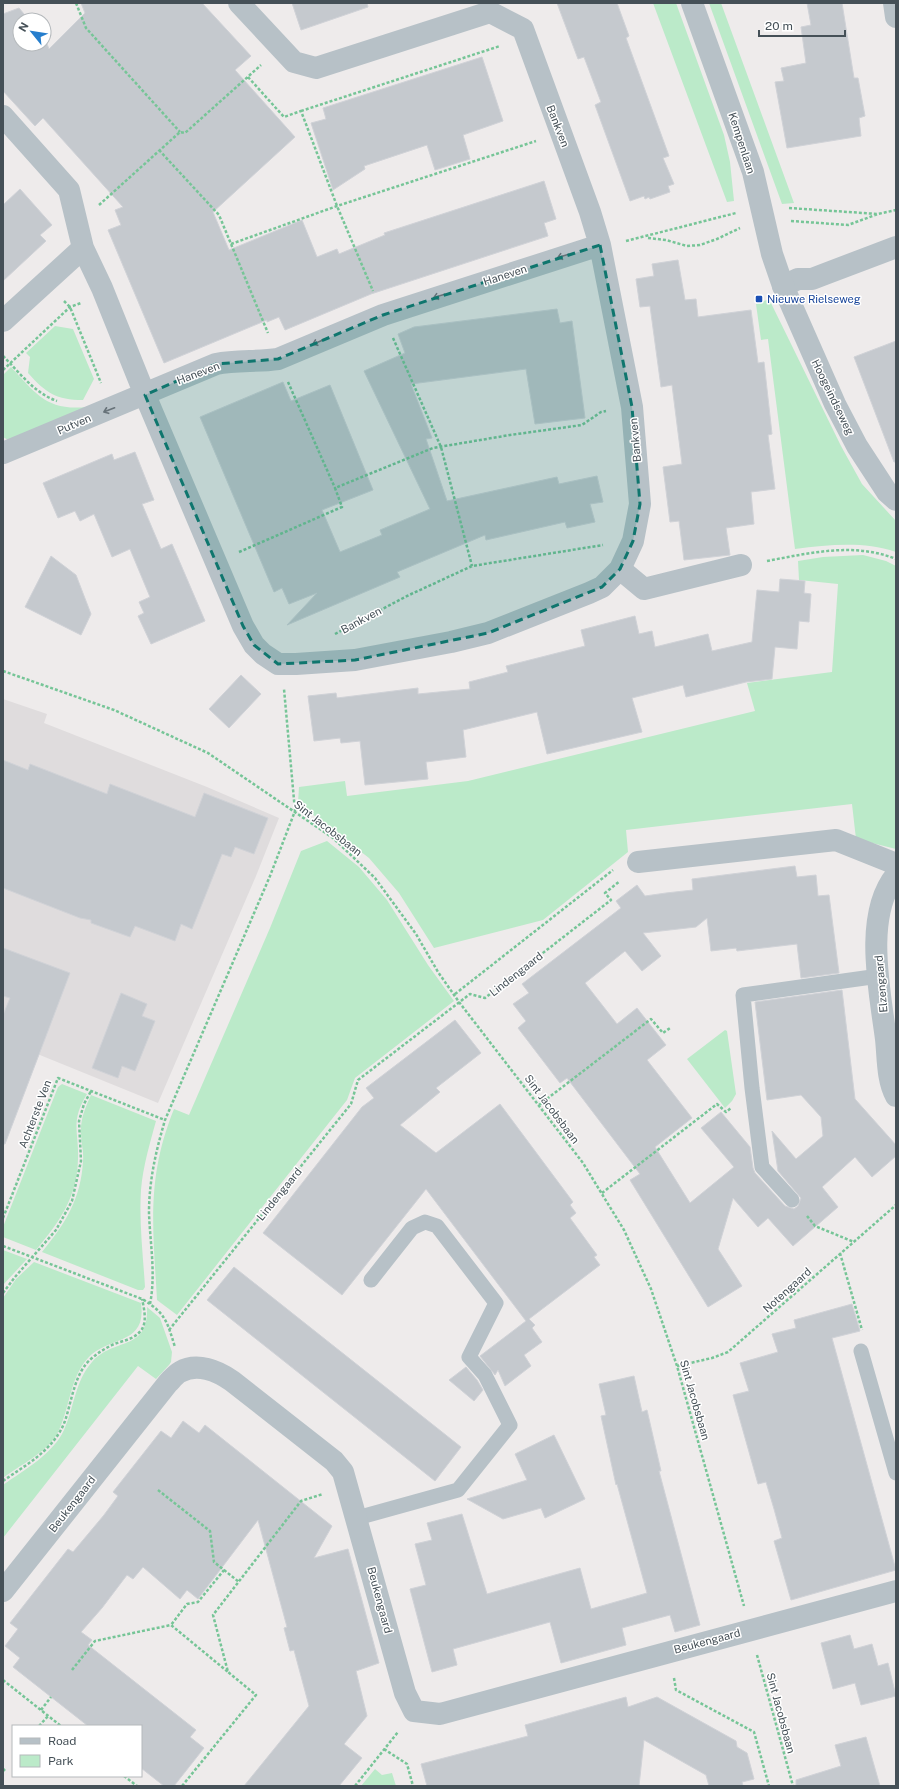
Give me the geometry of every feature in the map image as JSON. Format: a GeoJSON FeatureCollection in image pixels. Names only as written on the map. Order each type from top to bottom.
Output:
{"type":"FeatureCollection","features":[{"type":"Feature","properties":{"kind":"street","name":"Bankven"},"geometry":{"type":"LineString","coordinates":[[145,394],[161,428],[215,562],[243,626],[254,645],[263,654],[278,664],[355,660],[451,642],[488,633],[602,587],[620,570],[633,541],[640,504],[632,407],[600,245],[562,133],[525,38],[523,29],[490,12],[316,68],[294,62],[239,3]]}},
{"type":"Feature","properties":{"kind":"street","name":"Kempenlaan"},"geometry":{"type":"LineString","coordinates":[[692,3],[748,158],[763,218],[783,286]]}},
{"type":"Feature","properties":{"kind":"street"},"geometry":{"type":"LineString","coordinates":[[894,3],[896,17]]}},
{"type":"Feature","properties":{"kind":"street"},"geometry":{"type":"LineString","coordinates":[[3,116],[69,190],[83,248],[105,294],[145,394]]}},
{"type":"Feature","properties":{"kind":"street","name":"Haneven"},"geometry":{"type":"LineString","coordinates":[[145,394],[216,364],[278,359],[383,315],[600,245]]}},
{"type":"Feature","properties":{"kind":"street"},"geometry":{"type":"LineString","coordinates":[[783,286],[798,279],[812,279],[896,247]]}},
{"type":"Feature","properties":{"kind":"street"},"geometry":{"type":"LineString","coordinates":[[3,321],[83,248]]}},
{"type":"Feature","properties":{"kind":"street","name":"Hoogeindseweg"},"geometry":{"type":"LineString","coordinates":[[783,286],[829,390],[858,446],[887,492],[896,500]]}},
{"type":"Feature","properties":{"kind":"street","name":"Putven"},"geometry":{"type":"LineString","coordinates":[[3,454],[145,394]]}},
{"type":"Feature","properties":{"kind":"street"},"geometry":{"type":"LineString","coordinates":[[620,570],[644,589],[741,565]]}},
{"type":"Feature","properties":{"kind":"street"},"geometry":{"type":"LineString","coordinates":[[638,862],[836,840],[896,864]]}},
{"type":"Feature","properties":{"kind":"street","name":"Elzengaard"},"geometry":{"type":"LineString","coordinates":[[896,875],[889,884],[881,906],[878,929],[878,976],[890,1072],[896,1096]]}},
{"type":"Feature","properties":{"kind":"street","name":"Beukengaard"},"geometry":{"type":"LineString","coordinates":[[3,1591],[164,1389],[180,1372],[192,1368],[218,1372],[225,1376],[334,1461],[344,1472],[406,1693],[414,1711],[440,1714],[750,1629],[896,1591]]}},
{"type":"Feature","properties":{"kind":"lane"},"geometry":{"type":"LineString","coordinates":[[792,1200],[762,1167],[752,1088],[743,995],[878,976]]}},
{"type":"Feature","properties":{"kind":"lane"},"geometry":{"type":"LineString","coordinates":[[357,1518],[458,1490],[510,1425],[485,1375],[469,1357],[496,1302],[437,1226],[425,1222],[412,1228],[371,1280]]}},
{"type":"Feature","properties":{"kind":"lane"},"geometry":{"type":"LineString","coordinates":[[861,1351],[896,1473]]}},
{"type":"Feature","properties":{"kind":"path"},"geometry":{"type":"LineString","coordinates":[[76,3],[86,28],[180,132],[186,133],[280,48]]}},
{"type":"Feature","properties":{"kind":"path"},"geometry":{"type":"LineString","coordinates":[[301,111],[525,38]]}},
{"type":"Feature","properties":{"kind":"path"},"geometry":{"type":"LineString","coordinates":[[78,224],[180,132]]}},
{"type":"Feature","properties":{"kind":"path"},"geometry":{"type":"LineString","coordinates":[[231,244],[337,206],[562,133]]}},
{"type":"Feature","properties":{"kind":"path"},"geometry":{"type":"LineString","coordinates":[[159,150],[219,214],[278,359],[342,507],[215,562]]}},
{"type":"Feature","properties":{"kind":"path"},"geometry":{"type":"LineString","coordinates":[[878,214],[792,208],[763,218],[740,227],[717,239],[700,245],[687,246],[666,240],[646,238],[666,231],[736,213],[763,218],[788,221],[848,226],[878,214],[896,210]]}},
{"type":"Feature","properties":{"kind":"path"},"geometry":{"type":"LineString","coordinates":[[47,281],[70,307],[112,409]]}},
{"type":"Feature","properties":{"kind":"path"},"geometry":{"type":"LineString","coordinates":[[3,370],[70,307],[105,294]]}},
{"type":"Feature","properties":{"kind":"path"},"geometry":{"type":"LineString","coordinates":[[3,356],[29,384],[49,398],[60,402]]}},
{"type":"Feature","properties":{"kind":"path"},"geometry":{"type":"LineString","coordinates":[[334,488],[433,448],[582,425],[601,412],[632,407]]}},
{"type":"Feature","properties":{"kind":"path","name":"Bankven"},"geometry":{"type":"LineString","coordinates":[[329,637],[407,596],[472,566],[633,541]]}},
{"type":"Feature","properties":{"kind":"path"},"geometry":{"type":"LineString","coordinates":[[741,565],[842,549],[870,551],[896,559]]}},
{"type":"Feature","properties":{"kind":"path"},"geometry":{"type":"LineString","coordinates":[[150,1304],[153,1288],[149,1212],[151,1178],[155,1156],[166,1120],[270,876],[295,811],[284,692],[284,664]]}},
{"type":"Feature","properties":{"kind":"path","name":"Sint Jacobsbaan"},"geometry":{"type":"LineString","coordinates":[[3,671],[114,710],[208,753],[333,838],[375,878],[416,934],[438,972],[459,1002],[539,1104],[582,1163],[624,1230],[651,1289],[677,1366],[793,1786]]}},
{"type":"Feature","properties":{"kind":"path"},"geometry":{"type":"LineString","coordinates":[[454,994],[620,865],[638,862]]}},
{"type":"Feature","properties":{"kind":"path","name":"Lindengaard"},"geometry":{"type":"LineString","coordinates":[[169,1330],[351,1104],[358,1080],[470,994],[484,998],[611,900],[605,893],[629,874],[638,862]]}},
{"type":"Feature","properties":{"kind":"path"},"geometry":{"type":"LineString","coordinates":[[539,1104],[651,1019],[663,1033],[670,1028]]}},
{"type":"Feature","properties":{"kind":"path","name":"Achterste Ven"},"geometry":{"type":"LineString","coordinates":[[3,1218],[58,1078],[166,1120]]}},
{"type":"Feature","properties":{"kind":"path"},"geometry":{"type":"LineString","coordinates":[[602,1193],[717,1104],[726,1112],[752,1088]]}},
{"type":"Feature","properties":{"kind":"path"},"geometry":{"type":"LineString","coordinates":[[3,1292],[14,1277],[33,1258],[56,1230],[72,1201],[81,1161],[78,1121],[84,1104],[91,1091]]}},
{"type":"Feature","properties":{"kind":"path"},"geometry":{"type":"LineString","coordinates":[[792,1200],[816,1226],[854,1242]]}},
{"type":"Feature","properties":{"kind":"path","name":"Notengaard"},"geometry":{"type":"LineString","coordinates":[[677,1366],[712,1358],[728,1352],[896,1205]]}},
{"type":"Feature","properties":{"kind":"path"},"geometry":{"type":"LineString","coordinates":[[3,1246],[142,1299],[150,1304],[164,1317],[180,1372]]}},
{"type":"Feature","properties":{"kind":"path"},"geometry":{"type":"LineString","coordinates":[[840,1253],[862,1330],[861,1351]]}},
{"type":"Feature","properties":{"kind":"path"},"geometry":{"type":"LineString","coordinates":[[3,1482],[48,1449],[57,1438],[64,1422],[79,1376],[85,1366],[96,1354],[112,1345],[130,1339],[142,1328],[145,1313],[142,1299]]}},
{"type":"Feature","properties":{"kind":"path"},"geometry":{"type":"LineString","coordinates":[[228,1672],[213,1616],[301,1501],[348,1487]]}},
{"type":"Feature","properties":{"kind":"path"},"geometry":{"type":"LineString","coordinates":[[158,1490],[210,1531],[214,1562],[239,1582]]}},
{"type":"Feature","properties":{"kind":"path"},"geometry":{"type":"LineString","coordinates":[[72,1670],[95,1641],[170,1625],[187,1604],[198,1602],[224,1570]]}},
{"type":"Feature","properties":{"kind":"path"},"geometry":{"type":"LineString","coordinates":[[170,1625],[256,1695],[182,1786]]}},
{"type":"Feature","properties":{"kind":"path"},"geometry":{"type":"LineString","coordinates":[[668,1652],[676,1690],[754,1732],[768,1786]]}},
{"type":"Feature","properties":{"kind":"path"},"geometry":{"type":"LineString","coordinates":[[3,1680],[60,1725]]}},
{"type":"Feature","properties":{"kind":"path"},"geometry":{"type":"LineString","coordinates":[[41,1710],[51,1697]]}},
{"type":"Feature","properties":{"kind":"path"},"geometry":{"type":"LineString","coordinates":[[355,1786],[414,1711]]}},
{"type":"Feature","properties":{"kind":"path"},"geometry":{"type":"LineString","coordinates":[[41,1725],[48,1716]]}},
{"type":"Feature","properties":{"kind":"path"},"geometry":{"type":"LineString","coordinates":[[384,1749],[407,1764],[413,1786]]}},
{"type":"Feature","properties":{"kind":"path"},"geometry":{"type":"LineString","coordinates":[[125,1777],[137,1786]]}},
{"type":"Feature","properties":{"kind":"highlighted area"},"geometry":{"type":"Polygon","coordinates":[[[600,245],[632,407],[640,504],[633,541],[620,569],[602,587],[488,633],[355,660],[278,664],[254,645],[243,626],[145,395],[216,364],[278,359],[383,315],[600,245]]]}},
{"type":"Feature","properties":{"kind":"shaded area"},"geometry":{"type":"Polygon","coordinates":[[[3,699],[47,714],[44,723],[207,787],[279,818],[256,876],[158,1103],[3,1040],[3,699]]]}},
{"type":"Feature","properties":{"kind":"green space"},"geometry":{"type":"Polygon","coordinates":[[[653,3],[676,3],[724,135],[730,162],[734,201],[727,202],[653,3]]]}},
{"type":"Feature","properties":{"kind":"green space"},"geometry":{"type":"Polygon","coordinates":[[[709,3],[721,3],[794,203],[782,204],[709,3]]]}},
{"type":"Feature","properties":{"kind":"green space"},"geometry":{"type":"Polygon","coordinates":[[[769,299],[841,446],[862,484],[896,521],[896,552],[871,546],[858,545],[833,545],[795,549],[768,339],[761,340],[756,304],[769,299]]]}},
{"type":"Feature","properties":{"kind":"green space"},"geometry":{"type":"Polygon","coordinates":[[[55,326],[73,329],[94,379],[83,400],[58,397],[40,386],[28,373],[30,357],[26,353],[55,326]]]}},
{"type":"Feature","properties":{"kind":"green space"},"geometry":{"type":"Polygon","coordinates":[[[11,367],[35,393],[43,399],[62,406],[73,408],[87,407],[10,441],[3,437],[3,375],[11,367]]]}},
{"type":"Feature","properties":{"kind":"green space"},"geometry":{"type":"Polygon","coordinates":[[[863,555],[886,561],[896,566],[896,849],[856,839],[852,804],[626,830],[628,852],[543,920],[434,948],[399,893],[369,858],[298,803],[299,787],[345,781],[347,796],[468,781],[755,711],[747,683],[832,672],[838,584],[799,580],[798,561],[823,557],[863,555]]]}},
{"type":"Feature","properties":{"kind":"green space"},"geometry":{"type":"Polygon","coordinates":[[[327,841],[359,867],[387,900],[428,965],[454,1001],[355,1078],[347,1100],[177,1315],[157,1300],[153,1226],[155,1181],[165,1134],[174,1109],[189,1115],[270,928],[301,851],[327,841]]]}},
{"type":"Feature","properties":{"kind":"green space"},"geometry":{"type":"Polygon","coordinates":[[[725,1030],[727,1031],[736,1094],[725,1108],[687,1059],[725,1030]]]}},
{"type":"Feature","properties":{"kind":"green space"},"geometry":{"type":"Polygon","coordinates":[[[62,1084],[87,1094],[79,1112],[76,1126],[78,1149],[77,1173],[71,1197],[66,1208],[53,1229],[36,1250],[3,1237],[3,1227],[58,1087],[62,1084]]]}},
{"type":"Feature","properties":{"kind":"green space"},"geometry":{"type":"Polygon","coordinates":[[[91,1095],[156,1121],[145,1163],[141,1190],[141,1226],[145,1287],[143,1290],[138,1290],[42,1252],[65,1221],[79,1187],[82,1175],[83,1158],[81,1124],[91,1095]]]}},
{"type":"Feature","properties":{"kind":"green space"},"geometry":{"type":"Polygon","coordinates":[[[3,1250],[27,1259],[3,1285],[3,1250]]]}},
{"type":"Feature","properties":{"kind":"green space"},"geometry":{"type":"Polygon","coordinates":[[[34,1262],[141,1303],[141,1317],[138,1326],[132,1333],[125,1338],[97,1351],[88,1358],[77,1375],[65,1415],[57,1434],[40,1453],[3,1478],[3,1298],[16,1279],[34,1262]]]}},
{"type":"Feature","properties":{"kind":"green space"},"geometry":{"type":"Polygon","coordinates":[[[147,1307],[160,1318],[172,1352],[171,1362],[156,1379],[138,1366],[3,1538],[3,1485],[37,1461],[53,1447],[64,1430],[78,1386],[86,1369],[101,1354],[136,1338],[142,1331],[146,1321],[147,1307]]]}},
{"type":"Feature","properties":{"kind":"green space"},"geometry":{"type":"Polygon","coordinates":[[[375,1769],[382,1775],[392,1773],[396,1786],[361,1786],[375,1769]]]}},
{"type":"Feature","properties":{"kind":"building"},"geometry":{"type":"Polygon","coordinates":[[[81,3],[202,3],[251,56],[235,70],[295,137],[213,212],[229,250],[302,220],[317,257],[337,249],[339,254],[385,235],[384,233],[544,181],[556,219],[544,223],[548,236],[371,294],[285,330],[279,317],[267,322],[267,320],[164,363],[108,230],[121,225],[115,210],[123,207],[43,118],[35,126],[3,91],[3,14],[19,8],[22,12],[12,12],[12,52],[52,52],[52,46],[85,13],[81,3]]]}},
{"type":"Feature","properties":{"kind":"building"},"geometry":{"type":"Polygon","coordinates":[[[292,3],[367,3],[368,7],[301,30],[292,3]]]}},
{"type":"Feature","properties":{"kind":"building"},"geometry":{"type":"Polygon","coordinates":[[[557,3],[617,3],[629,36],[626,38],[669,156],[663,158],[674,184],[668,186],[670,192],[650,199],[649,197],[645,199],[644,196],[630,201],[595,105],[601,102],[584,57],[578,59],[557,3]]]}},
{"type":"Feature","properties":{"kind":"building"},"geometry":{"type":"Polygon","coordinates":[[[807,3],[842,3],[854,78],[858,78],[865,116],[859,118],[861,136],[787,148],[775,82],[784,81],[781,68],[806,63],[801,27],[811,25],[807,3]]]}},
{"type":"Feature","properties":{"kind":"building"},"geometry":{"type":"Polygon","coordinates":[[[482,57],[503,121],[463,135],[470,159],[435,170],[427,145],[364,166],[365,169],[333,190],[311,123],[326,119],[323,108],[482,57]]]}},
{"type":"Feature","properties":{"kind":"building"},"geometry":{"type":"Polygon","coordinates":[[[20,189],[52,225],[40,235],[46,241],[3,281],[3,205],[20,189]]]}},
{"type":"Feature","properties":{"kind":"building"},"geometry":{"type":"Polygon","coordinates":[[[678,260],[685,300],[696,299],[698,317],[751,310],[758,363],[764,362],[772,434],[768,435],[775,489],[751,492],[754,524],[726,528],[730,555],[684,560],[679,521],[670,522],[663,467],[682,464],[672,385],[661,387],[650,306],[640,307],[636,279],[654,276],[652,264],[678,260]]]}},
{"type":"Feature","properties":{"kind":"building"},"geometry":{"type":"Polygon","coordinates":[[[557,309],[560,323],[572,321],[585,418],[535,424],[526,369],[411,384],[432,438],[426,439],[447,501],[557,477],[559,484],[597,476],[603,502],[590,504],[595,522],[567,528],[565,522],[486,540],[485,535],[397,572],[400,577],[287,625],[317,593],[289,604],[282,588],[274,592],[200,417],[283,382],[291,401],[330,385],[373,490],[322,510],[340,552],[382,535],[380,530],[430,509],[364,371],[405,353],[398,334],[414,327],[557,309]]]}},
{"type":"Feature","properties":{"kind":"building"},"geometry":{"type":"Polygon","coordinates":[[[896,341],[896,462],[894,462],[854,357],[896,341]]]}},
{"type":"Feature","properties":{"kind":"building"},"geometry":{"type":"Polygon","coordinates":[[[135,452],[154,500],[142,504],[161,549],[172,544],[205,621],[151,644],[138,616],[144,613],[139,602],[150,597],[130,549],[112,557],[94,514],[80,521],[75,511],[58,518],[43,483],[112,454],[114,460],[135,452]]]}},
{"type":"Feature","properties":{"kind":"building"},"geometry":{"type":"Polygon","coordinates":[[[51,556],[76,575],[91,614],[81,635],[25,607],[51,556]]]}},
{"type":"Feature","properties":{"kind":"building"},"geometry":{"type":"Polygon","coordinates":[[[780,579],[805,581],[804,593],[811,594],[809,622],[799,621],[797,649],[775,647],[772,679],[746,682],[686,697],[683,685],[632,698],[642,732],[547,754],[537,712],[463,730],[466,757],[426,762],[428,779],[365,785],[360,741],[341,743],[340,738],[314,741],[308,696],[336,693],[337,698],[418,688],[418,694],[470,689],[469,682],[508,672],[506,666],[585,646],[581,630],[635,616],[639,634],[652,631],[655,647],[708,634],[712,651],[752,642],[757,590],[779,592],[780,579]]]}},
{"type":"Feature","properties":{"kind":"building"},"geometry":{"type":"Polygon","coordinates":[[[241,675],[261,694],[229,728],[209,709],[241,675]]]}},
{"type":"Feature","properties":{"kind":"building"},"geometry":{"type":"Polygon","coordinates":[[[3,760],[28,770],[30,764],[107,794],[110,784],[195,817],[204,793],[268,818],[254,854],[235,847],[231,857],[222,854],[192,929],[181,924],[175,941],[135,926],[130,937],[91,923],[91,920],[80,918],[3,888],[3,760]]]}},
{"type":"Feature","properties":{"kind":"building"},"geometry":{"type":"Polygon","coordinates":[[[795,866],[797,877],[816,875],[818,896],[829,895],[839,973],[801,978],[797,944],[737,951],[736,948],[711,951],[707,918],[696,927],[643,933],[661,956],[642,971],[625,951],[585,983],[617,1024],[637,1008],[666,1045],[647,1060],[692,1118],[655,1147],[690,1203],[734,1167],[701,1128],[721,1112],[750,1147],[755,1173],[785,1206],[794,1209],[798,1206],[801,1198],[778,1171],[772,1131],[796,1159],[823,1136],[821,1117],[801,1095],[767,1100],[755,1002],[842,990],[855,1099],[896,1145],[896,1156],[872,1177],[855,1157],[822,1187],[838,1207],[793,1246],[768,1218],[758,1227],[733,1198],[718,1249],[742,1286],[708,1307],[630,1180],[640,1174],[567,1078],[560,1083],[518,1028],[526,1021],[513,1004],[529,993],[522,984],[621,908],[616,901],[637,885],[645,896],[693,890],[692,879],[795,866]]]}},
{"type":"Feature","properties":{"kind":"building"},"geometry":{"type":"Polygon","coordinates":[[[3,948],[70,973],[5,1144],[3,1144],[3,1015],[10,998],[3,996],[3,948]]]}},
{"type":"Feature","properties":{"kind":"building"},"geometry":{"type":"Polygon","coordinates":[[[121,993],[147,1004],[142,1016],[155,1021],[135,1071],[122,1066],[118,1078],[92,1068],[121,993]]]}},
{"type":"Feature","properties":{"kind":"building"},"geometry":{"type":"Polygon","coordinates":[[[455,1020],[481,1053],[436,1088],[440,1092],[400,1125],[436,1153],[500,1104],[573,1202],[570,1205],[576,1213],[570,1218],[597,1255],[594,1257],[600,1265],[529,1319],[535,1325],[532,1328],[542,1342],[524,1355],[531,1366],[505,1386],[498,1370],[495,1375],[480,1356],[526,1321],[426,1189],[342,1295],[263,1233],[362,1107],[374,1098],[366,1088],[455,1020]]]}},
{"type":"Feature","properties":{"kind":"building"},"geometry":{"type":"Polygon","coordinates":[[[234,1267],[461,1447],[435,1481],[207,1300],[234,1267]]]}},
{"type":"Feature","properties":{"kind":"building"},"geometry":{"type":"Polygon","coordinates":[[[852,1304],[860,1331],[832,1338],[896,1570],[791,1600],[774,1541],[782,1538],[774,1509],[766,1482],[758,1484],[733,1395],[749,1391],[740,1363],[778,1352],[772,1334],[796,1328],[794,1320],[852,1304]]]}},
{"type":"Feature","properties":{"kind":"building"},"geometry":{"type":"Polygon","coordinates":[[[466,1367],[483,1390],[474,1401],[449,1380],[466,1367]]]}},
{"type":"Feature","properties":{"kind":"building"},"geometry":{"type":"Polygon","coordinates":[[[634,1376],[642,1412],[647,1410],[661,1471],[659,1471],[700,1625],[675,1632],[670,1615],[622,1628],[626,1645],[561,1663],[550,1622],[453,1649],[457,1665],[432,1672],[410,1589],[426,1585],[415,1544],[432,1540],[427,1523],[462,1514],[487,1594],[580,1568],[591,1609],[647,1593],[617,1484],[616,1485],[601,1416],[606,1415],[599,1384],[634,1376]]]}},
{"type":"Feature","properties":{"kind":"building"},"geometry":{"type":"Polygon","coordinates":[[[183,1421],[199,1433],[205,1425],[332,1526],[314,1558],[348,1549],[379,1663],[356,1671],[367,1716],[344,1744],[362,1758],[339,1786],[244,1786],[309,1706],[294,1650],[290,1651],[284,1628],[287,1627],[258,1520],[198,1599],[187,1590],[180,1599],[143,1567],[133,1579],[127,1575],[102,1608],[81,1632],[92,1640],[88,1645],[196,1730],[190,1737],[204,1748],[174,1786],[164,1786],[142,1769],[142,1725],[87,1725],[13,1667],[20,1658],[5,1646],[18,1629],[10,1623],[68,1549],[73,1552],[104,1515],[118,1496],[113,1492],[161,1431],[171,1438],[183,1421]]]}},
{"type":"Feature","properties":{"kind":"building"},"geometry":{"type":"Polygon","coordinates":[[[554,1435],[585,1499],[545,1518],[541,1508],[503,1519],[467,1499],[527,1480],[515,1454],[554,1435]]]}},
{"type":"Feature","properties":{"kind":"building"},"geometry":{"type":"Polygon","coordinates":[[[850,1635],[854,1649],[872,1644],[878,1666],[888,1663],[896,1696],[861,1705],[855,1683],[833,1689],[821,1643],[850,1635]]]}},
{"type":"Feature","properties":{"kind":"building"},"geometry":{"type":"Polygon","coordinates":[[[626,1697],[628,1707],[657,1697],[736,1741],[737,1747],[747,1753],[754,1779],[742,1782],[743,1786],[709,1786],[706,1775],[644,1740],[639,1786],[427,1786],[421,1764],[528,1736],[525,1725],[626,1697]]]}},
{"type":"Feature","properties":{"kind":"building"},"geometry":{"type":"Polygon","coordinates":[[[866,1737],[880,1786],[796,1786],[796,1780],[841,1766],[835,1745],[866,1737]]]}},
{"type":"Feature","properties":{"kind":"place","name":"Nieuwe Rielseweg"},"geometry":{"type":"Point","coordinates":[759,299]}}]}
